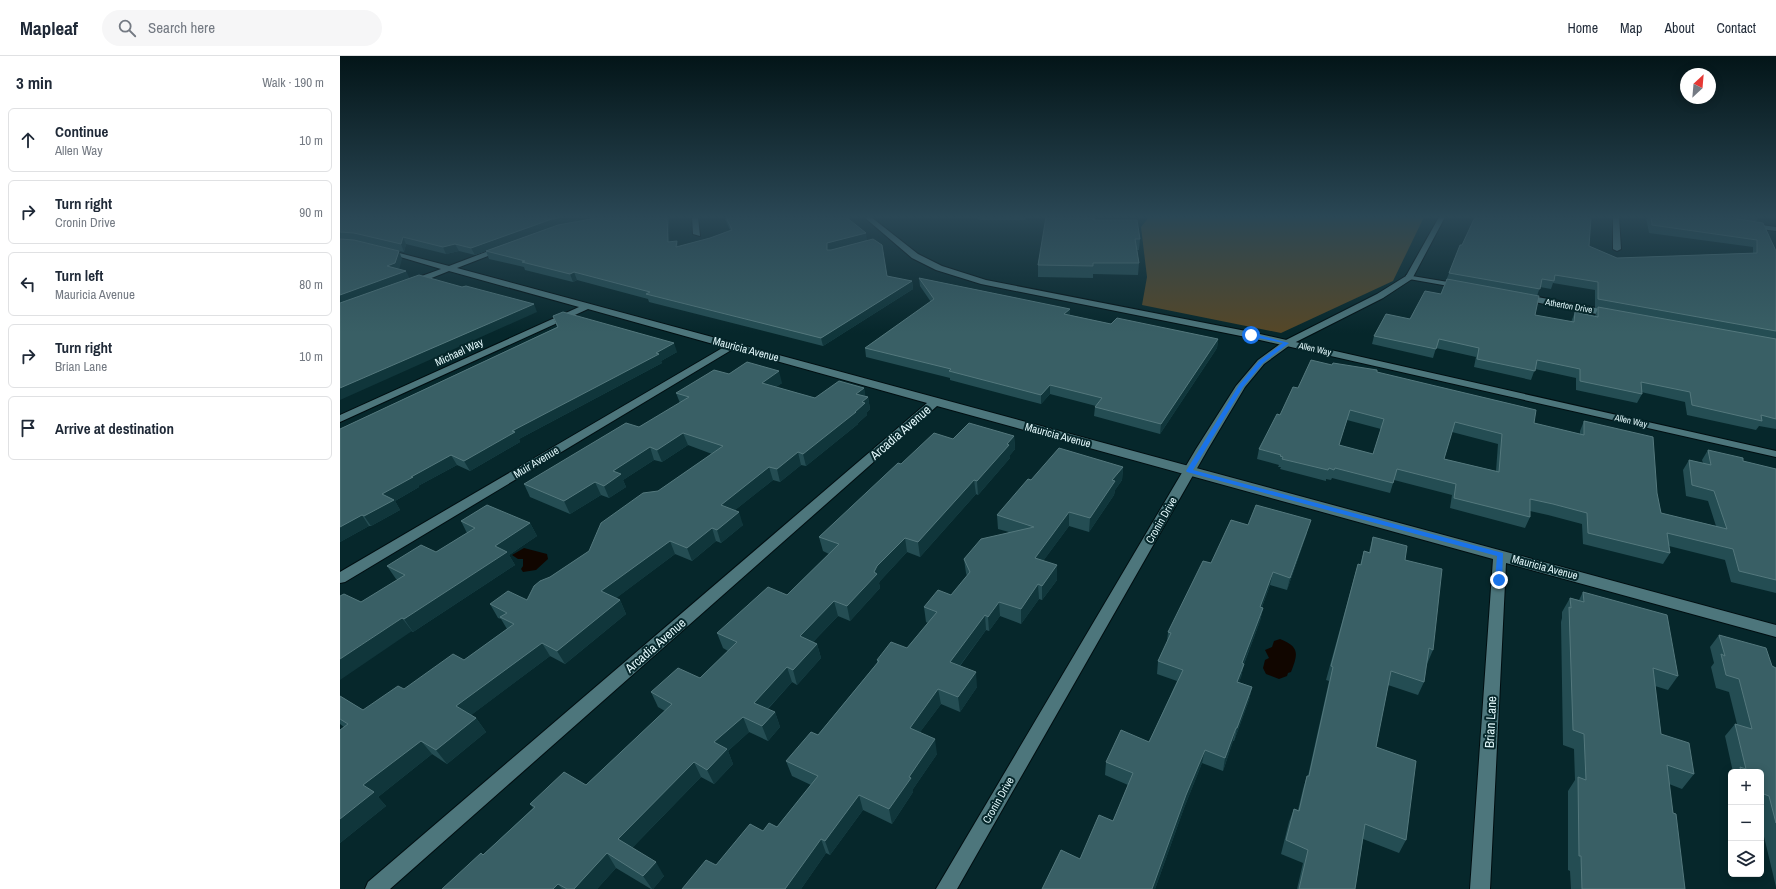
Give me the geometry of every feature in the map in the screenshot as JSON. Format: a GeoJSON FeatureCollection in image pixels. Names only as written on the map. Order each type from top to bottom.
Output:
{"type":"FeatureCollection","features":[{"type":"Feature","properties":{"kind":"street","name":"Mauricia Avenue"},"geometry":{"type":"LineString","coordinates":[[404,256],[1776,631]]}},
{"type":"Feature","properties":{"kind":"street"},"geometry":{"type":"LineString","coordinates":[[404,285],[484,256]]}},
{"type":"Feature","properties":{"kind":"street","name":"Allen Way"},"geometry":{"type":"LineString","coordinates":[[915,256],[939,268],[984,282],[1287,343],[1776,454]]}},
{"type":"Feature","properties":{"kind":"street","name":"Cronin Drive"},"geometry":{"type":"LineString","coordinates":[[946,889],[1241,386],[1261,362],[1287,343],[1380,296],[1409,277],[1421,256]]}},
{"type":"Feature","properties":{"kind":"street"},"geometry":{"type":"LineString","coordinates":[[1409,277],[1467,287]]}},
{"type":"Feature","properties":{"kind":"street","name":"Atherton Drive"},"geometry":{"type":"LineString","coordinates":[[1513,296],[1621,316]]}},
{"type":"Feature","properties":{"kind":"street","name":"Michael Way"},"geometry":{"type":"LineString","coordinates":[[340,419],[588,306]]}},
{"type":"Feature","properties":{"kind":"street","name":"Muir Avenue"},"geometry":{"type":"LineString","coordinates":[[340,578],[732,346]]}},
{"type":"Feature","properties":{"kind":"street","name":"Arcadia Avenue"},"geometry":{"type":"LineString","coordinates":[[375,889],[936,401]]}},
{"type":"Feature","properties":{"kind":"street","name":"Brian Lane"},"geometry":{"type":"LineString","coordinates":[[1480,889],[1500,555]]}},
{"type":"Feature","properties":{"kind":"shaded area"},"geometry":{"type":"Polygon","coordinates":[[[1144,256],[1405,256],[1393,281],[1281,333],[1142,305],[1147,277],[1144,256]]]}},
{"type":"Feature","properties":{"kind":"shaded area"},"geometry":{"type":"Polygon","coordinates":[[[524,548],[547,554],[548,559],[536,570],[523,572],[521,569],[523,566],[523,559],[518,559],[512,555],[524,548]]]}},
{"type":"Feature","properties":{"kind":"shaded area"},"geometry":{"type":"Polygon","coordinates":[[[1280,639],[1287,642],[1294,648],[1296,656],[1291,672],[1288,673],[1287,676],[1279,679],[1266,674],[1263,668],[1265,660],[1269,658],[1265,650],[1272,647],[1274,641],[1280,639]]]}},
{"type":"Feature","properties":{"kind":"building"},"geometry":{"type":"Polygon","coordinates":[[[340,256],[397,256],[395,263],[387,266],[406,271],[340,295],[340,256]]]}},
{"type":"Feature","properties":{"kind":"building"},"geometry":{"type":"Polygon","coordinates":[[[505,256],[884,256],[887,276],[912,281],[821,338],[646,294],[650,292],[574,272],[570,274],[522,262],[525,261],[505,256]]]}},
{"type":"Feature","properties":{"kind":"building"},"geometry":{"type":"Polygon","coordinates":[[[1040,256],[1138,256],[1139,263],[1093,263],[1093,266],[1038,265],[1040,256]]]}},
{"type":"Feature","properties":{"kind":"building"},"geometry":{"type":"Polygon","coordinates":[[[1456,256],[1612,256],[1617,258],[1677,256],[1776,256],[1776,331],[1598,299],[1598,282],[1555,275],[1554,281],[1542,279],[1540,289],[1449,273],[1456,256]]]}},
{"type":"Feature","properties":{"kind":"building"},"geometry":{"type":"Polygon","coordinates":[[[419,275],[534,304],[340,388],[340,303],[419,275]]]}},
{"type":"Feature","properties":{"kind":"building"},"geometry":{"type":"Polygon","coordinates":[[[919,278],[1070,309],[1064,314],[1111,324],[1117,318],[1218,339],[1161,424],[1095,407],[1102,398],[1050,385],[1041,395],[949,371],[951,369],[865,348],[934,299],[919,278]]]}},
{"type":"Feature","properties":{"kind":"building"},"geometry":{"type":"Polygon","coordinates":[[[1447,279],[1539,296],[1535,315],[1574,322],[1575,312],[1598,317],[1598,307],[1776,339],[1776,419],[1761,415],[1762,421],[1692,405],[1690,392],[1641,382],[1642,394],[1580,381],[1580,369],[1537,360],[1535,371],[1477,359],[1479,348],[1439,339],[1436,349],[1374,336],[1386,314],[1410,319],[1425,291],[1441,294],[1447,279]]]}},
{"type":"Feature","properties":{"kind":"building"},"geometry":{"type":"Polygon","coordinates":[[[563,312],[674,343],[656,353],[659,354],[512,431],[515,432],[464,461],[451,455],[411,477],[413,477],[382,494],[394,500],[340,527],[340,429],[558,327],[553,316],[563,312]]]}},
{"type":"Feature","properties":{"kind":"building"},"geometry":{"type":"Polygon","coordinates":[[[1311,360],[1332,365],[1333,363],[1377,370],[1377,372],[1536,410],[1534,423],[1584,435],[1584,421],[1653,437],[1657,493],[1661,513],[1727,529],[1714,491],[1692,485],[1689,460],[1711,465],[1708,450],[1743,458],[1743,461],[1776,469],[1776,580],[1739,571],[1733,549],[1667,533],[1670,553],[1588,533],[1587,513],[1553,504],[1530,499],[1530,517],[1454,498],[1456,484],[1397,469],[1393,483],[1335,468],[1334,470],[1329,468],[1328,470],[1282,459],[1283,457],[1280,456],[1281,455],[1259,449],[1277,414],[1280,415],[1293,387],[1298,388],[1311,360]],[[1350,410],[1339,445],[1373,454],[1384,419],[1350,410]],[[1455,422],[1444,459],[1499,472],[1502,434],[1455,422]]]}},
{"type":"Feature","properties":{"kind":"building"},"geometry":{"type":"Polygon","coordinates":[[[747,362],[779,371],[762,383],[815,398],[839,381],[864,388],[856,394],[868,397],[862,402],[865,403],[856,412],[803,454],[798,452],[777,469],[769,467],[721,505],[739,512],[717,530],[712,528],[687,548],[670,541],[601,591],[620,600],[557,651],[542,643],[456,706],[476,718],[436,750],[421,741],[363,785],[374,792],[340,819],[340,730],[348,724],[340,719],[340,696],[363,710],[398,686],[404,689],[453,654],[464,660],[514,624],[500,617],[507,613],[490,604],[508,591],[527,600],[534,586],[540,581],[550,577],[589,551],[601,523],[643,493],[658,491],[723,446],[683,433],[657,450],[650,447],[613,471],[621,474],[604,486],[595,482],[564,501],[524,484],[626,423],[639,427],[689,397],[676,393],[714,370],[729,374],[747,362]]]}},
{"type":"Feature","properties":{"kind":"building"},"geometry":{"type":"Polygon","coordinates":[[[969,423],[1014,436],[1007,444],[1009,445],[977,481],[974,480],[918,542],[905,538],[877,566],[874,572],[877,574],[847,606],[834,601],[800,636],[817,644],[793,670],[787,667],[754,703],[775,712],[762,726],[743,717],[714,742],[727,749],[707,770],[694,762],[618,839],[656,862],[643,876],[607,853],[574,889],[567,889],[558,884],[553,889],[442,889],[481,853],[483,855],[535,807],[530,804],[564,772],[586,785],[672,704],[651,692],[678,668],[700,678],[737,642],[717,633],[768,587],[787,595],[839,544],[819,537],[898,463],[901,464],[934,433],[953,439],[969,423]]]}},
{"type":"Feature","properties":{"kind":"building"},"geometry":{"type":"Polygon","coordinates":[[[1059,448],[1123,467],[1112,480],[1115,481],[1090,518],[1069,512],[1035,558],[1057,565],[1042,586],[1038,584],[1021,609],[999,602],[988,617],[985,615],[950,662],[976,672],[958,697],[938,689],[910,728],[935,739],[909,777],[911,778],[889,809],[859,795],[825,841],[821,839],[785,889],[682,889],[706,860],[716,865],[750,824],[763,831],[769,823],[777,827],[818,776],[786,761],[811,732],[818,735],[879,661],[877,660],[891,642],[907,648],[937,612],[924,607],[938,590],[951,595],[970,572],[964,559],[981,539],[1034,527],[997,515],[1028,479],[1031,480],[1059,448]]]}},
{"type":"Feature","properties":{"kind":"building"},"geometry":{"type":"Polygon","coordinates":[[[487,505],[530,523],[495,546],[507,552],[340,659],[340,596],[344,594],[361,602],[405,575],[387,566],[421,545],[436,552],[475,528],[461,521],[487,505]]]}},
{"type":"Feature","properties":{"kind":"building"},"geometry":{"type":"Polygon","coordinates":[[[1256,505],[1311,520],[1290,578],[1273,572],[1260,607],[1263,608],[1242,663],[1244,664],[1237,682],[1252,687],[1225,758],[1205,750],[1186,795],[1152,889],[1042,889],[1061,850],[1080,859],[1099,815],[1113,821],[1133,773],[1106,762],[1121,730],[1149,742],[1183,670],[1158,661],[1171,633],[1168,632],[1203,561],[1211,563],[1231,520],[1248,525],[1256,505]]]}},
{"type":"Feature","properties":{"kind":"building"},"geometry":{"type":"Polygon","coordinates":[[[1373,537],[1407,546],[1405,560],[1442,569],[1433,650],[1429,648],[1424,682],[1391,671],[1376,747],[1416,761],[1406,840],[1365,824],[1355,889],[1299,889],[1308,850],[1286,840],[1294,809],[1299,811],[1307,776],[1309,776],[1333,667],[1331,666],[1358,564],[1361,565],[1364,551],[1370,553],[1373,537]]]}},
{"type":"Feature","properties":{"kind":"building"},"geometry":{"type":"Polygon","coordinates":[[[1583,592],[1667,615],[1678,676],[1653,668],[1661,734],[1689,743],[1694,774],[1667,765],[1673,813],[1676,814],[1685,889],[1582,889],[1581,856],[1579,856],[1578,777],[1586,780],[1584,734],[1573,730],[1569,607],[1571,608],[1570,598],[1584,602],[1583,592]]]}},
{"type":"Feature","properties":{"kind":"building"},"geometry":{"type":"Polygon","coordinates":[[[1719,635],[1766,648],[1772,666],[1776,668],[1776,823],[1769,796],[1764,794],[1764,769],[1746,769],[1735,724],[1752,729],[1739,679],[1726,675],[1721,654],[1725,656],[1719,635]]]}},
{"type":"Feature","properties":{"kind":"route"},"geometry":{"type":"LineString","coordinates":[[1251,335],[1287,343],[1261,362],[1241,386],[1190,471],[1500,555],[1499,580]]}}]}
